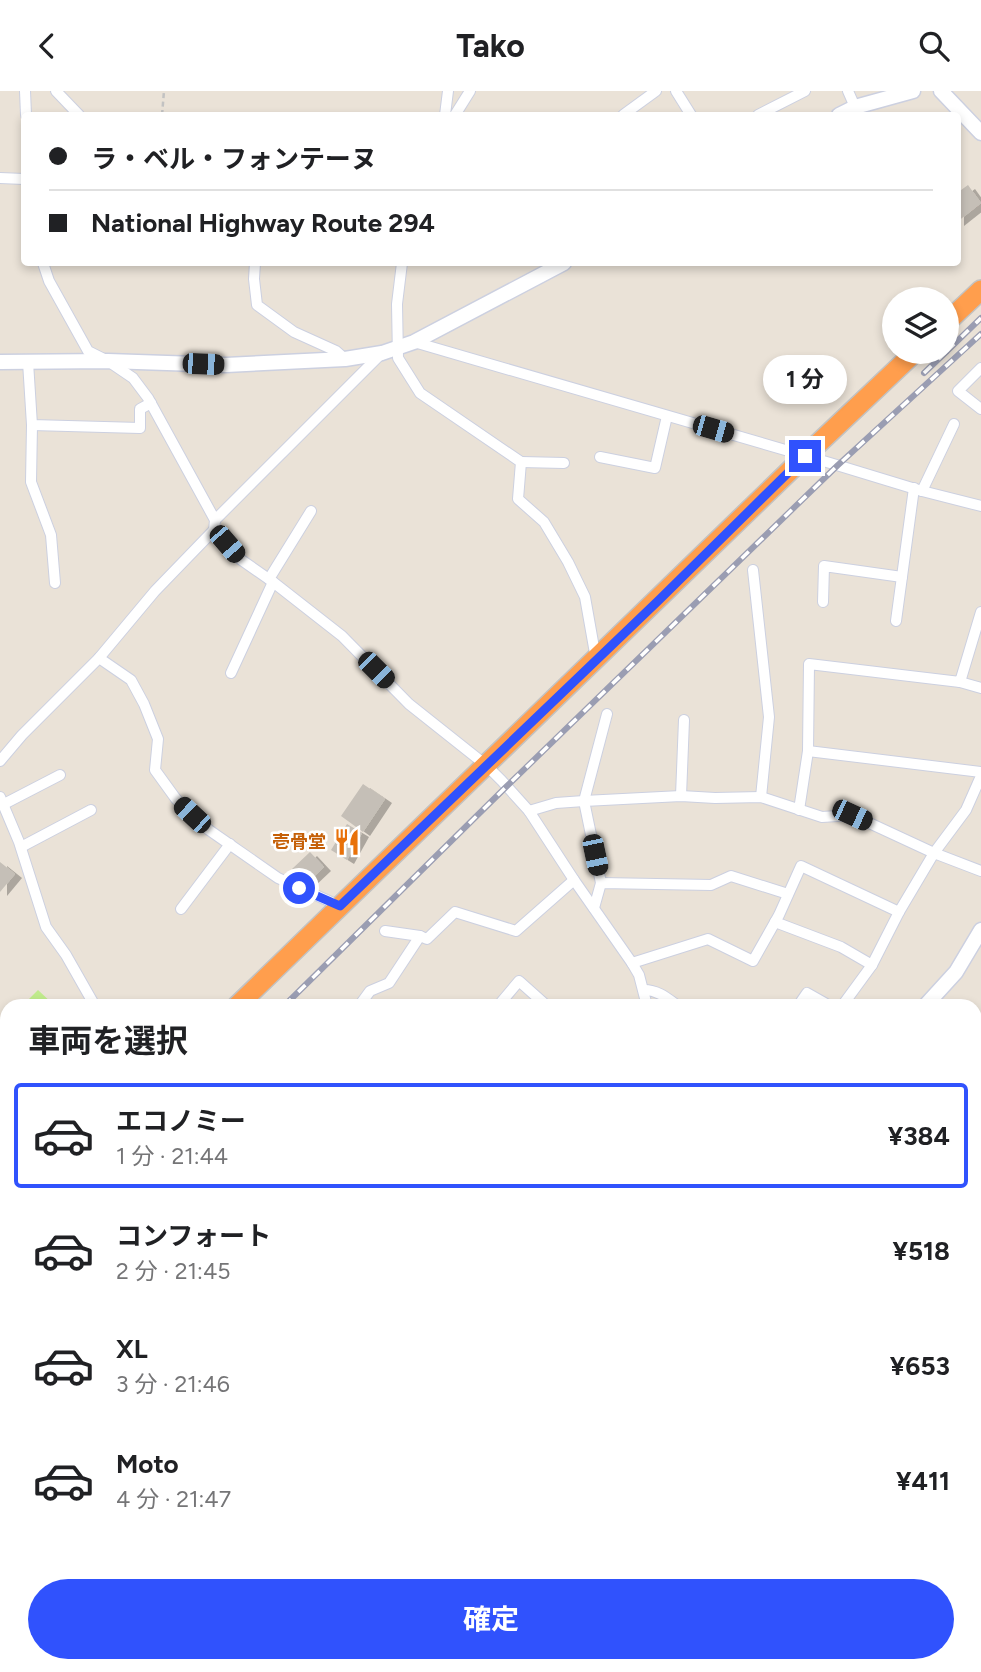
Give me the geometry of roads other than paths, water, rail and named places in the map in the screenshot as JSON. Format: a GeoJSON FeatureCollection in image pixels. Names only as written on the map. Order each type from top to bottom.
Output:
{"type":"FeatureCollection","features":[{"type":"Feature","properties":{"kind":"highway"},"geometry":{"type":"LineString","coordinates":[[959,311],[981,290]]}},
{"type":"Feature","properties":{"kind":"highway"},"geometry":{"type":"LineString","coordinates":[[244,999],[902,364]]}},
{"type":"Feature","properties":{"kind":"street"},"geometry":{"type":"LineString","coordinates":[[25,91],[26,112]]}},
{"type":"Feature","properties":{"kind":"street"},"geometry":{"type":"LineString","coordinates":[[56,91],[76,112]]}},
{"type":"Feature","properties":{"kind":"street"},"geometry":{"type":"LineString","coordinates":[[445,112],[448,91]]}},
{"type":"Feature","properties":{"kind":"street"},"geometry":{"type":"LineString","coordinates":[[457,112],[470,91]]}},
{"type":"Feature","properties":{"kind":"street"},"geometry":{"type":"LineString","coordinates":[[627,112],[656,91]]}},
{"type":"Feature","properties":{"kind":"street"},"geometry":{"type":"LineString","coordinates":[[676,91],[689,112]]}},
{"type":"Feature","properties":{"kind":"street"},"geometry":{"type":"LineString","coordinates":[[764,112],[805,91]]}},
{"type":"Feature","properties":{"kind":"street"},"geometry":{"type":"LineString","coordinates":[[848,91],[855,107]]}},
{"type":"Feature","properties":{"kind":"street"},"geometry":{"type":"LineString","coordinates":[[845,112],[913,91]]}},
{"type":"Feature","properties":{"kind":"street"},"geometry":{"type":"LineString","coordinates":[[941,91],[981,133]]}},
{"type":"Feature","properties":{"kind":"street"},"geometry":{"type":"LineString","coordinates":[[0,178],[21,179]]}},
{"type":"Feature","properties":{"kind":"street"},"geometry":{"type":"LineString","coordinates":[[44,266],[49,281],[88,351],[133,378],[151,403],[214,525],[240,559],[342,636],[409,704],[486,766],[529,811],[632,963],[639,975],[646,999]]}},
{"type":"Feature","properties":{"kind":"street"},"geometry":{"type":"LineString","coordinates":[[256,266],[257,305],[294,331],[336,351],[345,359]]}},
{"type":"Feature","properties":{"kind":"street"},"geometry":{"type":"LineString","coordinates":[[402,266],[397,304],[398,358],[420,393],[521,461],[564,463]]}},
{"type":"Feature","properties":{"kind":"street"},"geometry":{"type":"LineString","coordinates":[[0,362],[108,361],[226,365],[345,359],[382,353],[414,342],[558,266]]}},
{"type":"Feature","properties":{"kind":"street"},"geometry":{"type":"LineString","coordinates":[[414,342],[981,506]]}},
{"type":"Feature","properties":{"kind":"street"},"geometry":{"type":"LineString","coordinates":[[0,761],[22,735],[99,658],[214,525],[382,353]]}},
{"type":"Feature","properties":{"kind":"street"},"geometry":{"type":"LineString","coordinates":[[28,362],[32,425],[31,482],[51,535],[55,583]]}},
{"type":"Feature","properties":{"kind":"street"},"geometry":{"type":"LineString","coordinates":[[981,368],[958,391],[981,409]]}},
{"type":"Feature","properties":{"kind":"street"},"geometry":{"type":"LineString","coordinates":[[32,425],[140,428],[140,409],[151,403]]}},
{"type":"Feature","properties":{"kind":"street"},"geometry":{"type":"LineString","coordinates":[[600,457],[655,468],[667,416]]}},
{"type":"Feature","properties":{"kind":"street"},"geometry":{"type":"LineString","coordinates":[[896,621],[918,489],[954,424]]}},
{"type":"Feature","properties":{"kind":"street"},"geometry":{"type":"LineString","coordinates":[[521,461],[518,499],[544,522],[569,562],[585,597],[596,659]]}},
{"type":"Feature","properties":{"kind":"street"},"geometry":{"type":"LineString","coordinates":[[231,673],[271,581],[311,511]]}},
{"type":"Feature","properties":{"kind":"street"},"geometry":{"type":"LineString","coordinates":[[822,602],[824,566],[902,577]]}},
{"type":"Feature","properties":{"kind":"street"},"geometry":{"type":"LineString","coordinates":[[752,570],[769,717],[761,797]]}},
{"type":"Feature","properties":{"kind":"street"},"geometry":{"type":"LineString","coordinates":[[960,682],[981,612]]}},
{"type":"Feature","properties":{"kind":"street"},"geometry":{"type":"LineString","coordinates":[[99,658],[131,680],[158,739],[155,770],[176,799],[209,830],[278,878],[340,906]]}},
{"type":"Feature","properties":{"kind":"street"},"geometry":{"type":"LineString","coordinates":[[799,810],[808,751],[809,664],[960,682],[981,688]]}},
{"type":"Feature","properties":{"kind":"street"},"geometry":{"type":"LineString","coordinates":[[594,908],[601,883],[584,801],[607,714]]}},
{"type":"Feature","properties":{"kind":"street"},"geometry":{"type":"LineString","coordinates":[[681,796],[684,720]]}},
{"type":"Feature","properties":{"kind":"street"},"geometry":{"type":"LineString","coordinates":[[808,751],[981,774],[966,810],[934,853],[872,965],[847,999]]}},
{"type":"Feature","properties":{"kind":"street"},"geometry":{"type":"LineString","coordinates":[[60,775],[2,800],[21,847],[46,927],[66,955],[91,999]]}},
{"type":"Feature","properties":{"kind":"street"},"geometry":{"type":"LineString","coordinates":[[529,811],[556,803],[584,801],[681,796],[761,797],[822,817],[852,815],[934,853],[981,871]]}},
{"type":"Feature","properties":{"kind":"street"},"geometry":{"type":"LineString","coordinates":[[21,847],[91,810]]}},
{"type":"Feature","properties":{"kind":"street"},"geometry":{"type":"LineString","coordinates":[[181,909],[230,844]]}},
{"type":"Feature","properties":{"kind":"street"},"geometry":{"type":"LineString","coordinates":[[632,963],[708,939],[753,961],[802,866],[899,912]]}},
{"type":"Feature","properties":{"kind":"street"},"geometry":{"type":"LineString","coordinates":[[601,883],[711,885],[731,876],[788,894]]}},
{"type":"Feature","properties":{"kind":"street"},"geometry":{"type":"LineString","coordinates":[[385,930],[427,939],[455,912],[516,930],[574,880]]}},
{"type":"Feature","properties":{"kind":"street"},"geometry":{"type":"LineString","coordinates":[[775,922],[841,947],[872,965]]}},
{"type":"Feature","properties":{"kind":"street"},"geometry":{"type":"LineString","coordinates":[[931,999],[956,972],[981,930]]}},
{"type":"Feature","properties":{"kind":"street"},"geometry":{"type":"LineString","coordinates":[[364,999],[370,991],[389,983],[420,936]]}},
{"type":"Feature","properties":{"kind":"street"},"geometry":{"type":"LineString","coordinates":[[504,999],[519,981],[539,999]]}},
{"type":"Feature","properties":{"kind":"street"},"geometry":{"type":"LineString","coordinates":[[644,990],[661,994],[668,999]]}},
{"type":"Feature","properties":{"kind":"street"},"geometry":{"type":"LineString","coordinates":[[803,999],[807,993],[818,999]]}},
{"type":"Feature","properties":{"kind":"railway"},"geometry":{"type":"LineString","coordinates":[[959,339],[981,318]]}},
{"type":"Feature","properties":{"kind":"railway"},"geometry":{"type":"LineString","coordinates":[[291,999],[838,465],[981,334]]}},
{"type":"Feature","properties":{"kind":"railway"},"geometry":{"type":"LineString","coordinates":[[924,373],[933,364]]}},
{"type":"Feature","properties":{"kind":"place","name":"壱骨堂"},"geometry":{"type":"Point","coordinates":[347,842]}}]}
